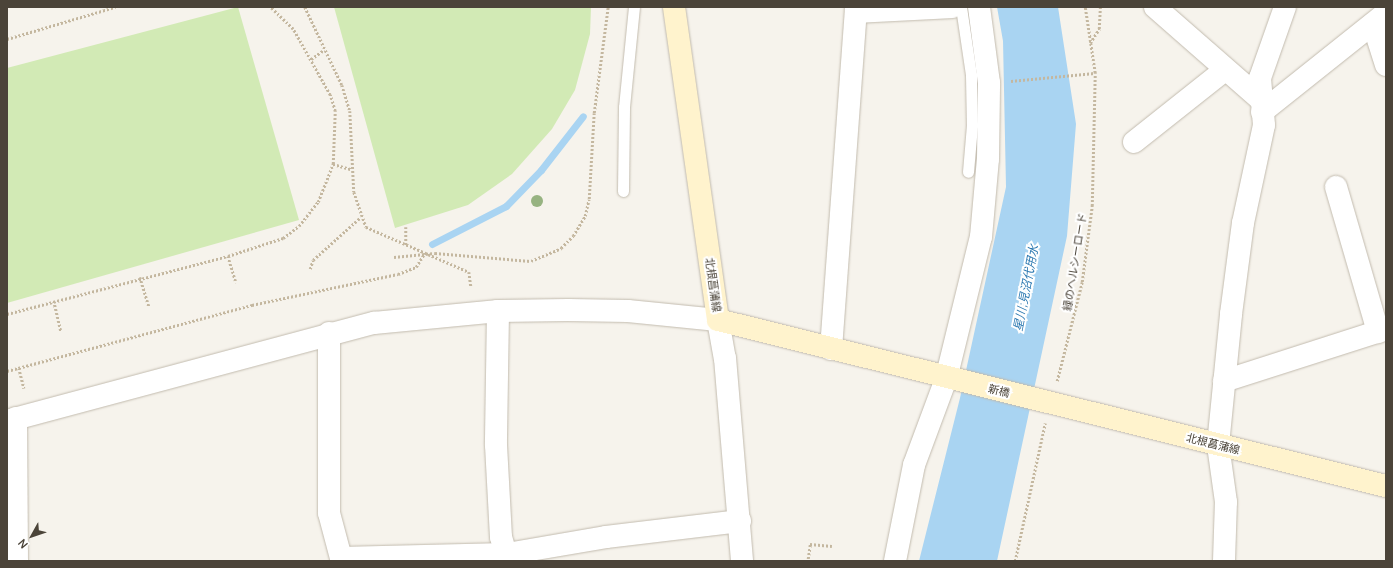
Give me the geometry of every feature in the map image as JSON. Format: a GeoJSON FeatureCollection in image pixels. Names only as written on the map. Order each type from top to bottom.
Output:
{"type":"FeatureCollection","features":[{"type":"Feature","properties":{"kind":"main road","name":"北根菖蒲線"},"geometry":{"type":"LineString","coordinates":[[674,7],[718,320],[951,380]]}},
{"type":"Feature","properties":{"kind":"main road","name":"新橋"},"geometry":{"type":"LineString","coordinates":[[951,380],[1046,402]]}},
{"type":"Feature","properties":{"kind":"main road","name":"北根菖蒲線"},"geometry":{"type":"LineString","coordinates":[[1046,402],[1386,486]]}},
{"type":"Feature","properties":{"kind":"street"},"geometry":{"type":"LineString","coordinates":[[831,349],[856,9],[952,7]]}},
{"type":"Feature","properties":{"kind":"street"},"geometry":{"type":"LineString","coordinates":[[894,561],[914,464],[951,380],[981,237],[988,159],[989,83],[979,7]]}},
{"type":"Feature","properties":{"kind":"street"},"geometry":{"type":"LineString","coordinates":[[1155,7],[1174,14],[1225,70],[1260,105]]}},
{"type":"Feature","properties":{"kind":"street"},"geometry":{"type":"LineString","coordinates":[[1224,561],[1226,502],[1218,445],[1224,380],[1243,223],[1264,125],[1260,105],[1260,78],[1285,7]]}},
{"type":"Feature","properties":{"kind":"street"},"geometry":{"type":"LineString","coordinates":[[1260,105],[1380,19],[1386,65]]}},
{"type":"Feature","properties":{"kind":"street"},"geometry":{"type":"LineString","coordinates":[[1134,142],[1225,70]]}},
{"type":"Feature","properties":{"kind":"street"},"geometry":{"type":"LineString","coordinates":[[1224,380],[1382,330],[1336,187]]}},
{"type":"Feature","properties":{"kind":"street"},"geometry":{"type":"LineString","coordinates":[[498,311],[496,445],[501,537],[508,558]]}},
{"type":"Feature","properties":{"kind":"street"},"geometry":{"type":"LineString","coordinates":[[17,561],[11,420],[329,333],[374,323],[498,311],[628,311],[718,320],[725,358],[740,521],[742,561]]}},
{"type":"Feature","properties":{"kind":"street"},"geometry":{"type":"LineString","coordinates":[[329,333],[329,513],[341,559],[508,558],[613,536],[740,521]]}},
{"type":"Feature","properties":{"kind":"lane"},"geometry":{"type":"LineString","coordinates":[[624,191],[624,107],[634,7]]}},
{"type":"Feature","properties":{"kind":"lane"},"geometry":{"type":"LineString","coordinates":[[961,7],[971,75],[972,125],[968,172]]}},
{"type":"Feature","properties":{"kind":"path"},"geometry":{"type":"LineString","coordinates":[[7,39],[116,7]]}},
{"type":"Feature","properties":{"kind":"path"},"geometry":{"type":"LineString","coordinates":[[7,314],[140,277],[228,256],[282,238],[299,226],[318,202],[333,164],[335,112],[311,59],[293,28],[270,7]]}},
{"type":"Feature","properties":{"kind":"path"},"geometry":{"type":"LineString","coordinates":[[305,7],[324,50],[342,85],[350,110],[351,169],[361,217],[366,227],[424,254],[469,272],[471,286]]}},
{"type":"Feature","properties":{"kind":"path"},"geometry":{"type":"LineString","coordinates":[[394,258],[424,254],[531,261],[562,248],[580,227],[589,199],[594,113],[608,7]]}},
{"type":"Feature","properties":{"kind":"path","name":"緑のヘルシーロード"},"geometry":{"type":"LineString","coordinates":[[1015,561],[1046,402],[1082,282],[1093,198],[1095,73],[1085,7]]}},
{"type":"Feature","properties":{"kind":"path"},"geometry":{"type":"LineString","coordinates":[[1090,43],[1099,29],[1100,7]]}},
{"type":"Feature","properties":{"kind":"path"},"geometry":{"type":"LineString","coordinates":[[311,59],[324,50]]}},
{"type":"Feature","properties":{"kind":"path"},"geometry":{"type":"LineString","coordinates":[[1007,81],[1095,73]]}},
{"type":"Feature","properties":{"kind":"path"},"geometry":{"type":"LineString","coordinates":[[333,164],[351,169]]}},
{"type":"Feature","properties":{"kind":"path"},"geometry":{"type":"LineString","coordinates":[[310,269],[313,260],[361,217]]}},
{"type":"Feature","properties":{"kind":"path"},"geometry":{"type":"LineString","coordinates":[[406,227],[406,245]]}},
{"type":"Feature","properties":{"kind":"path"},"geometry":{"type":"LineString","coordinates":[[7,371],[252,305],[398,274],[416,267],[424,254]]}},
{"type":"Feature","properties":{"kind":"path"},"geometry":{"type":"LineString","coordinates":[[228,256],[236,283]]}},
{"type":"Feature","properties":{"kind":"path"},"geometry":{"type":"LineString","coordinates":[[140,277],[149,307]]}},
{"type":"Feature","properties":{"kind":"path"},"geometry":{"type":"LineString","coordinates":[[54,301],[61,331]]}},
{"type":"Feature","properties":{"kind":"path"},"geometry":{"type":"LineString","coordinates":[[19,368],[24,388]]}},
{"type":"Feature","properties":{"kind":"path"},"geometry":{"type":"LineString","coordinates":[[808,559],[810,544],[832,546]]}},
{"type":"Feature","properties":{"kind":"green space"},"geometry":{"type":"Polygon","coordinates":[[[238,7],[299,220],[7,303],[7,68],[238,7]]]}},
{"type":"Feature","properties":{"kind":"green space"},"geometry":{"type":"Polygon","coordinates":[[[334,7],[591,7],[590,34],[575,90],[552,129],[512,174],[468,205],[395,228],[334,7]]]}},
{"type":"Feature","properties":{"kind":"water","name":"星川;見沼代用水"},"geometry":{"type":"Polygon","coordinates":[[[997,7],[1058,7],[1076,124],[1067,236],[997,561],[919,561],[960,398],[1006,187],[1003,41],[997,7]]]}},
{"type":"Feature","properties":{"kind":"waterway"},"geometry":{"type":"LineString","coordinates":[[432,244],[506,206],[541,170],[583,116]]}}]}
